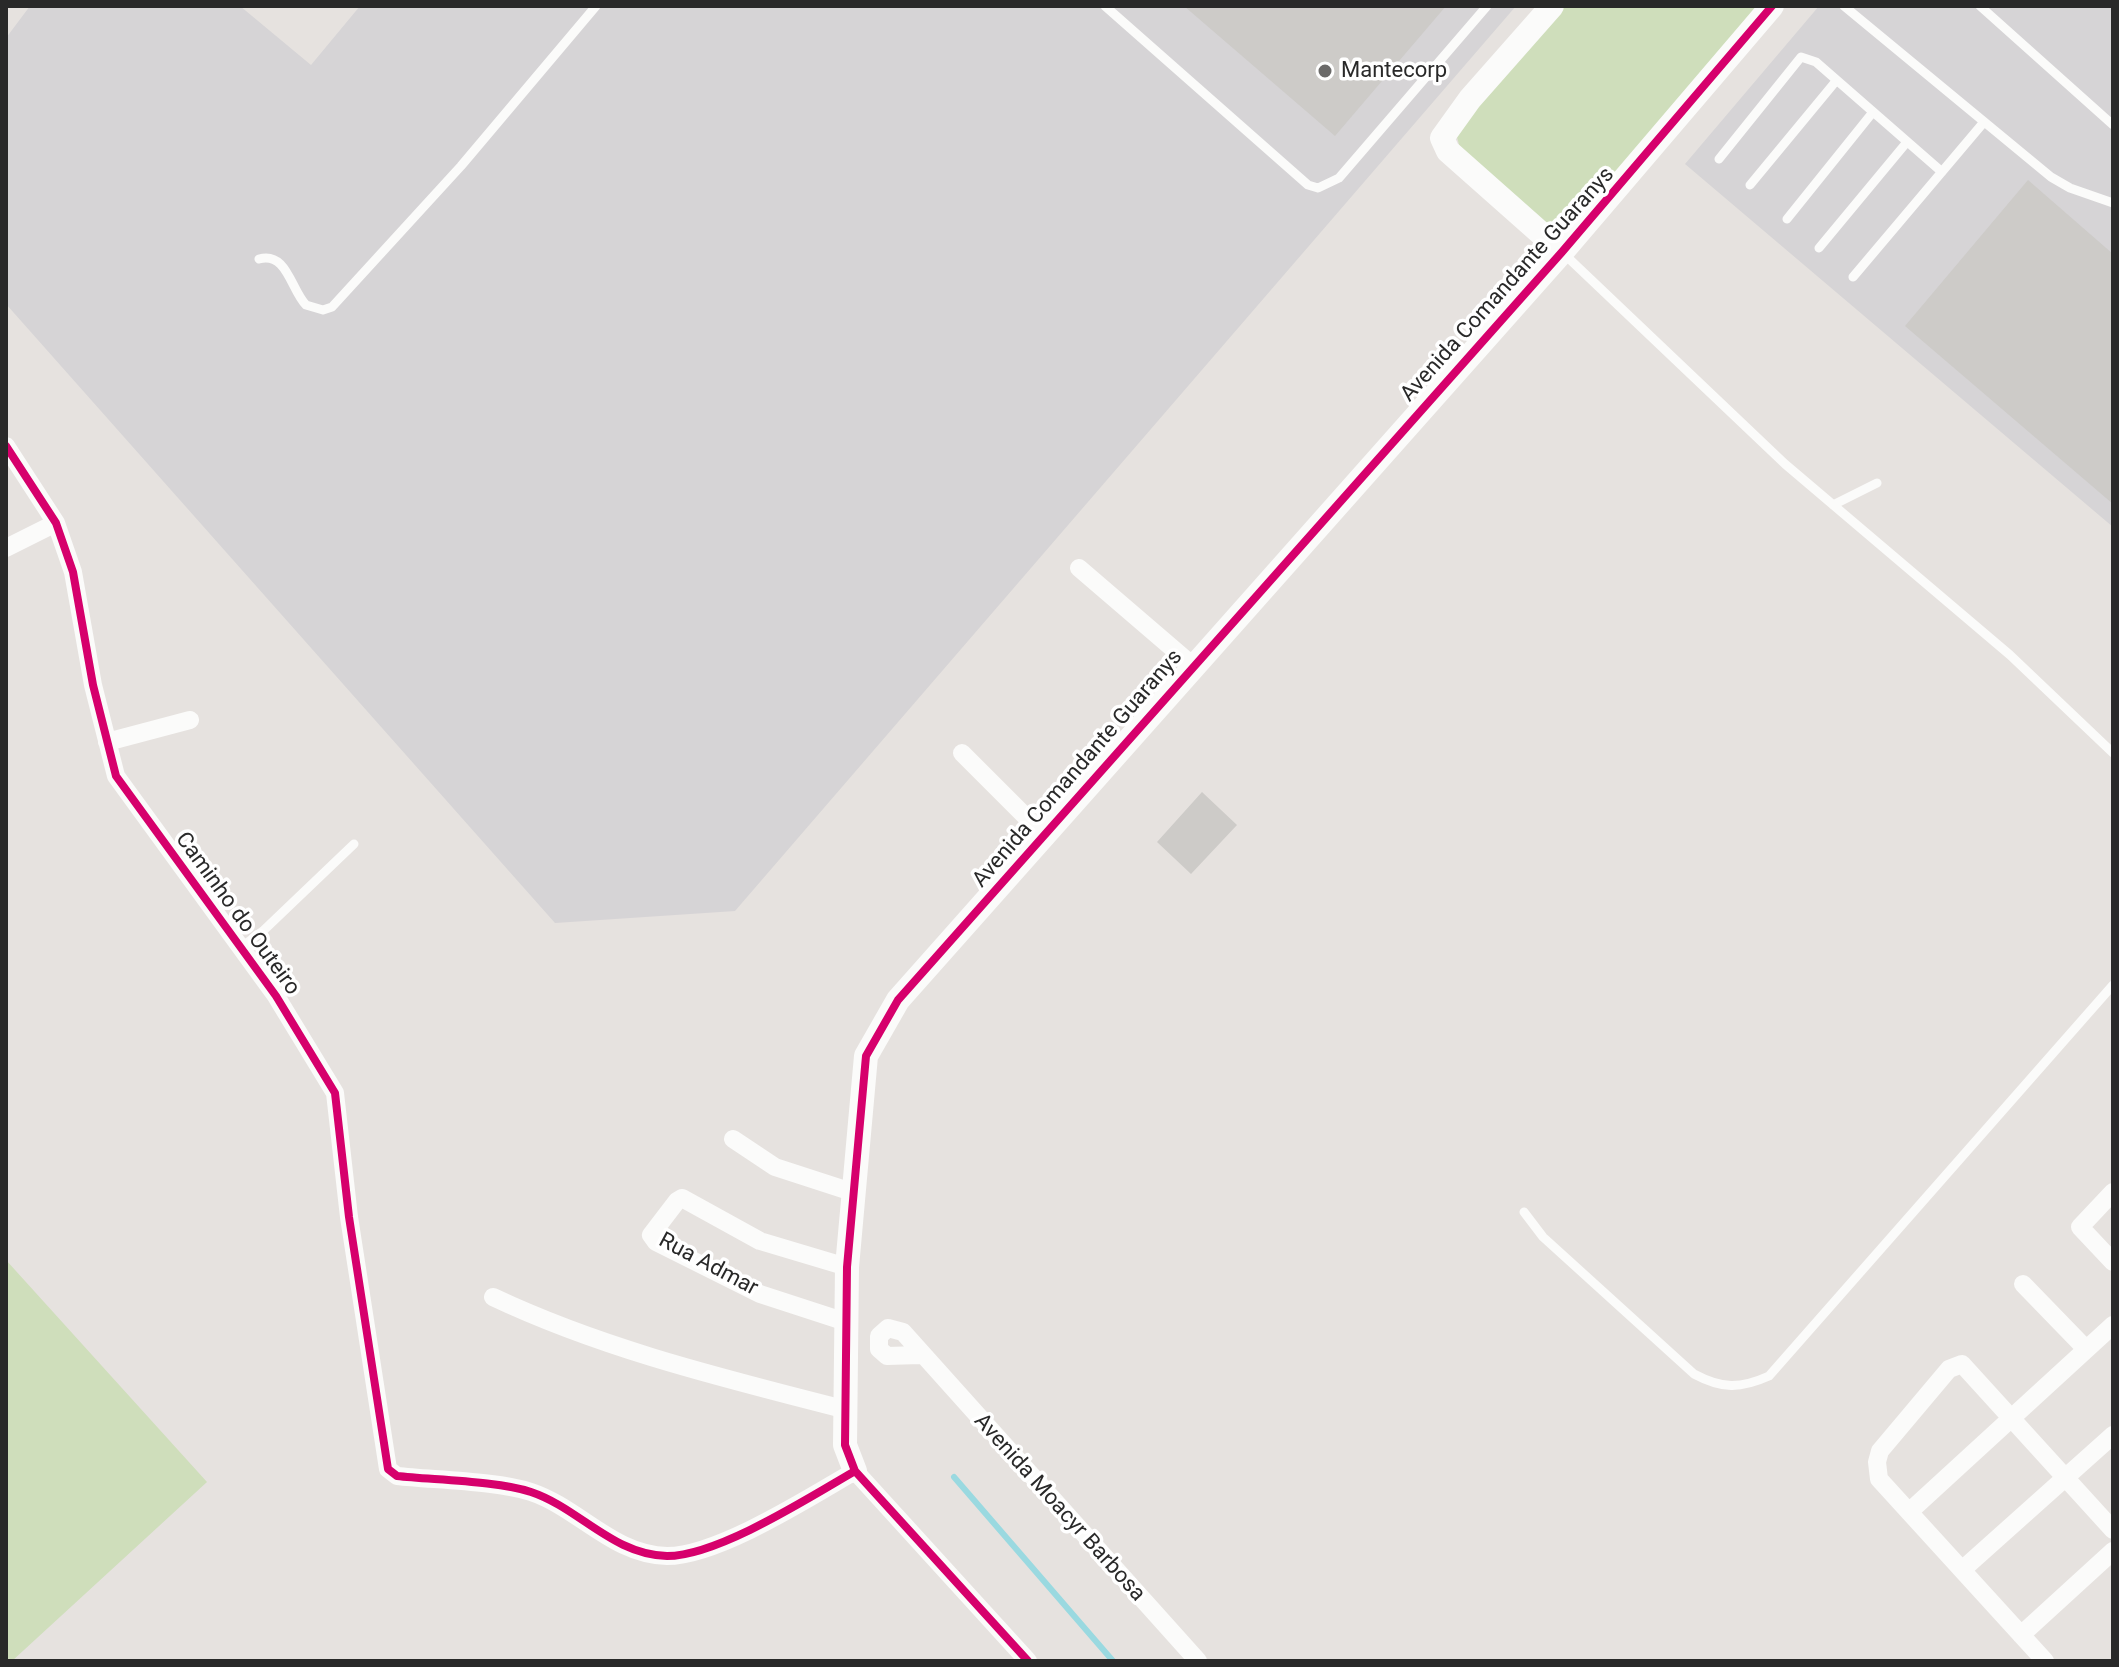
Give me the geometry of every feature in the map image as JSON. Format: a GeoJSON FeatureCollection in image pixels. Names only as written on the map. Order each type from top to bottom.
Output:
{"type":"FeatureCollection","features":[{"type":"Feature","properties":{"kind":"street"},"geometry":{"type":"LineString","coordinates":[[1552,6],[1470,99],[1442,138],[1448,151],[1562,252]]}},
{"type":"Feature","properties":{"kind":"street","name":"Avenida Comandante Guaranys"},"geometry":{"type":"LineString","coordinates":[[1028,1661],[855,1471],[845,1445],[847,1267],[866,1056],[878,1030],[898,1000],[1046,837],[1192,665],[1562,252],[1772,6]]}},
{"type":"Feature","properties":{"kind":"street","name":"Caminho do Outeiro"},"geometry":{"type":"LineString","coordinates":[[6,446],[56,523],[73,572],[116,776],[276,996],[335,1093],[349,1217],[388,1469],[397,1476],[529,1491],[579,1514],[596,1531],[631,1548],[669,1556],[716,1543],[750,1528],[855,1471]]}},
{"type":"Feature","properties":{"kind":"street"},"geometry":{"type":"LineString","coordinates":[[6,548],[56,523]]}},
{"type":"Feature","properties":{"kind":"street"},"geometry":{"type":"LineString","coordinates":[[1079,568],[1192,665]]}},
{"type":"Feature","properties":{"kind":"street"},"geometry":{"type":"LineString","coordinates":[[107,742],[190,720]]}},
{"type":"Feature","properties":{"kind":"street"},"geometry":{"type":"LineString","coordinates":[[962,753],[1046,837]]}},
{"type":"Feature","properties":{"kind":"street"},"geometry":{"type":"LineString","coordinates":[[733,1139],[775,1167],[852,1192]]}},
{"type":"Feature","properties":{"kind":"street"},"geometry":{"type":"LineString","coordinates":[[2113,1192],[2080,1227],[2113,1262]]}},
{"type":"Feature","properties":{"kind":"street","name":"Rua Admar"},"geometry":{"type":"LineString","coordinates":[[846,1322],[760,1294],[656,1242],[652,1231],[682,1198],[760,1241],[847,1267]]}},
{"type":"Feature","properties":{"kind":"street"},"geometry":{"type":"LineString","coordinates":[[2023,1284],[2086,1349]]}},
{"type":"Feature","properties":{"kind":"street"},"geometry":{"type":"LineString","coordinates":[[493,1297],[552,1325],[722,1378],[847,1410]]}},
{"type":"Feature","properties":{"kind":"street"},"geometry":{"type":"LineString","coordinates":[[1909,1512],[2113,1325]]}},
{"type":"Feature","properties":{"kind":"street","name":"Avenida Moacyr Barbosa"},"geometry":{"type":"LineString","coordinates":[[920,1355],[1198,1661]]}},
{"type":"Feature","properties":{"kind":"street"},"geometry":{"type":"LineString","coordinates":[[2045,1661],[1879,1479],[1877,1462],[1880,1451],[1949,1369],[1962,1364],[2113,1530]]}},
{"type":"Feature","properties":{"kind":"street"},"geometry":{"type":"LineString","coordinates":[[1962,1570],[2113,1435]]}},
{"type":"Feature","properties":{"kind":"street"},"geometry":{"type":"LineString","coordinates":[[2021,1635],[2113,1551]]}},
{"type":"Feature","properties":{"kind":"lane"},"geometry":{"type":"LineString","coordinates":[[259,259],[271,258],[281,264],[306,305],[323,310],[332,307],[461,166],[596,6]]}},
{"type":"Feature","properties":{"kind":"lane"},"geometry":{"type":"LineString","coordinates":[[1105,6],[1308,185],[1318,188],[1339,178],[1487,6]]}},
{"type":"Feature","properties":{"kind":"lane"},"geometry":{"type":"LineString","coordinates":[[1844,6],[2051,177],[2070,188],[2113,203]]}},
{"type":"Feature","properties":{"kind":"lane"},"geometry":{"type":"LineString","coordinates":[[1980,6],[2113,125]]}},
{"type":"Feature","properties":{"kind":"lane"},"geometry":{"type":"LineString","coordinates":[[1719,159],[1801,57],[1816,62],[1942,172]]}},
{"type":"Feature","properties":{"kind":"lane"},"geometry":{"type":"LineString","coordinates":[[1750,185],[1836,81]]}},
{"type":"Feature","properties":{"kind":"lane"},"geometry":{"type":"LineString","coordinates":[[1787,219],[1873,112]]}},
{"type":"Feature","properties":{"kind":"lane"},"geometry":{"type":"LineString","coordinates":[[1853,277],[1984,122]]}},
{"type":"Feature","properties":{"kind":"lane"},"geometry":{"type":"LineString","coordinates":[[1819,248],[1907,142]]}},
{"type":"Feature","properties":{"kind":"lane"},"geometry":{"type":"LineString","coordinates":[[1562,252],[1833,505],[2010,655],[2113,753]]}},
{"type":"Feature","properties":{"kind":"lane"},"geometry":{"type":"LineString","coordinates":[[1833,505],[1877,483]]}},
{"type":"Feature","properties":{"kind":"lane"},"geometry":{"type":"LineString","coordinates":[[240,948],[264,930],[354,844]]}},
{"type":"Feature","properties":{"kind":"lane"},"geometry":{"type":"LineString","coordinates":[[1524,1212],[1543,1237],[1694,1374],[1712,1384],[1733,1388],[1750,1385],[1769,1376],[2113,985]]}},
{"type":"Feature","properties":{"kind":"shaded area"},"geometry":{"type":"Polygon","coordinates":[[[30,6],[240,6],[311,65],[360,6],[1516,6],[735,911],[555,923],[6,304],[6,38],[30,6]]]}},
{"type":"Feature","properties":{"kind":"shaded area"},"geometry":{"type":"Polygon","coordinates":[[[1819,6],[2113,6],[2113,527],[1685,164],[1819,6]]]}},
{"type":"Feature","properties":{"kind":"green space"},"geometry":{"type":"Polygon","coordinates":[[[1561,6],[1766,6],[1562,250],[1464,163],[1454,126],[1561,6]]]}},
{"type":"Feature","properties":{"kind":"green space"},"geometry":{"type":"Polygon","coordinates":[[[6,1260],[207,1482],[12,1661],[6,1661],[6,1260]]]}},
{"type":"Feature","properties":{"kind":"building","name":"Mantecorp"},"geometry":{"type":"Polygon","coordinates":[[[1184,6],[1446,6],[1335,136],[1184,6]]]}},
{"type":"Feature","properties":{"kind":"building"},"geometry":{"type":"Polygon","coordinates":[[[2028,180],[2113,254],[2113,504],[1905,326],[2028,180]]]}},
{"type":"Feature","properties":{"kind":"building"},"geometry":{"type":"Polygon","coordinates":[[[1202,792],[1237,825],[1191,874],[1157,842],[1202,792]]]}},
{"type":"Feature","properties":{"kind":"waterway"},"geometry":{"type":"LineString","coordinates":[[954,1477],[1113,1661]]}},
{"type":"Feature","properties":{"kind":"cycle path"},"geometry":{"type":"LineString","coordinates":[[1028,1661],[855,1471],[845,1445],[847,1267],[866,1056],[898,1000],[1562,252],[1772,6]]}},
{"type":"Feature","properties":{"kind":"cycle path"},"geometry":{"type":"LineString","coordinates":[[6,446],[56,523],[73,572],[93,685],[116,776],[276,996],[335,1093],[349,1217],[388,1469],[397,1476],[484,1483],[531,1492],[548,1499],[613,1540],[648,1554],[667,1556],[688,1553],[737,1536],[855,1471]]}},
{"type":"Feature","properties":{"kind":"place","name":"Mantecorp"},"geometry":{"type":"Point","coordinates":[1325,71]}}]}
